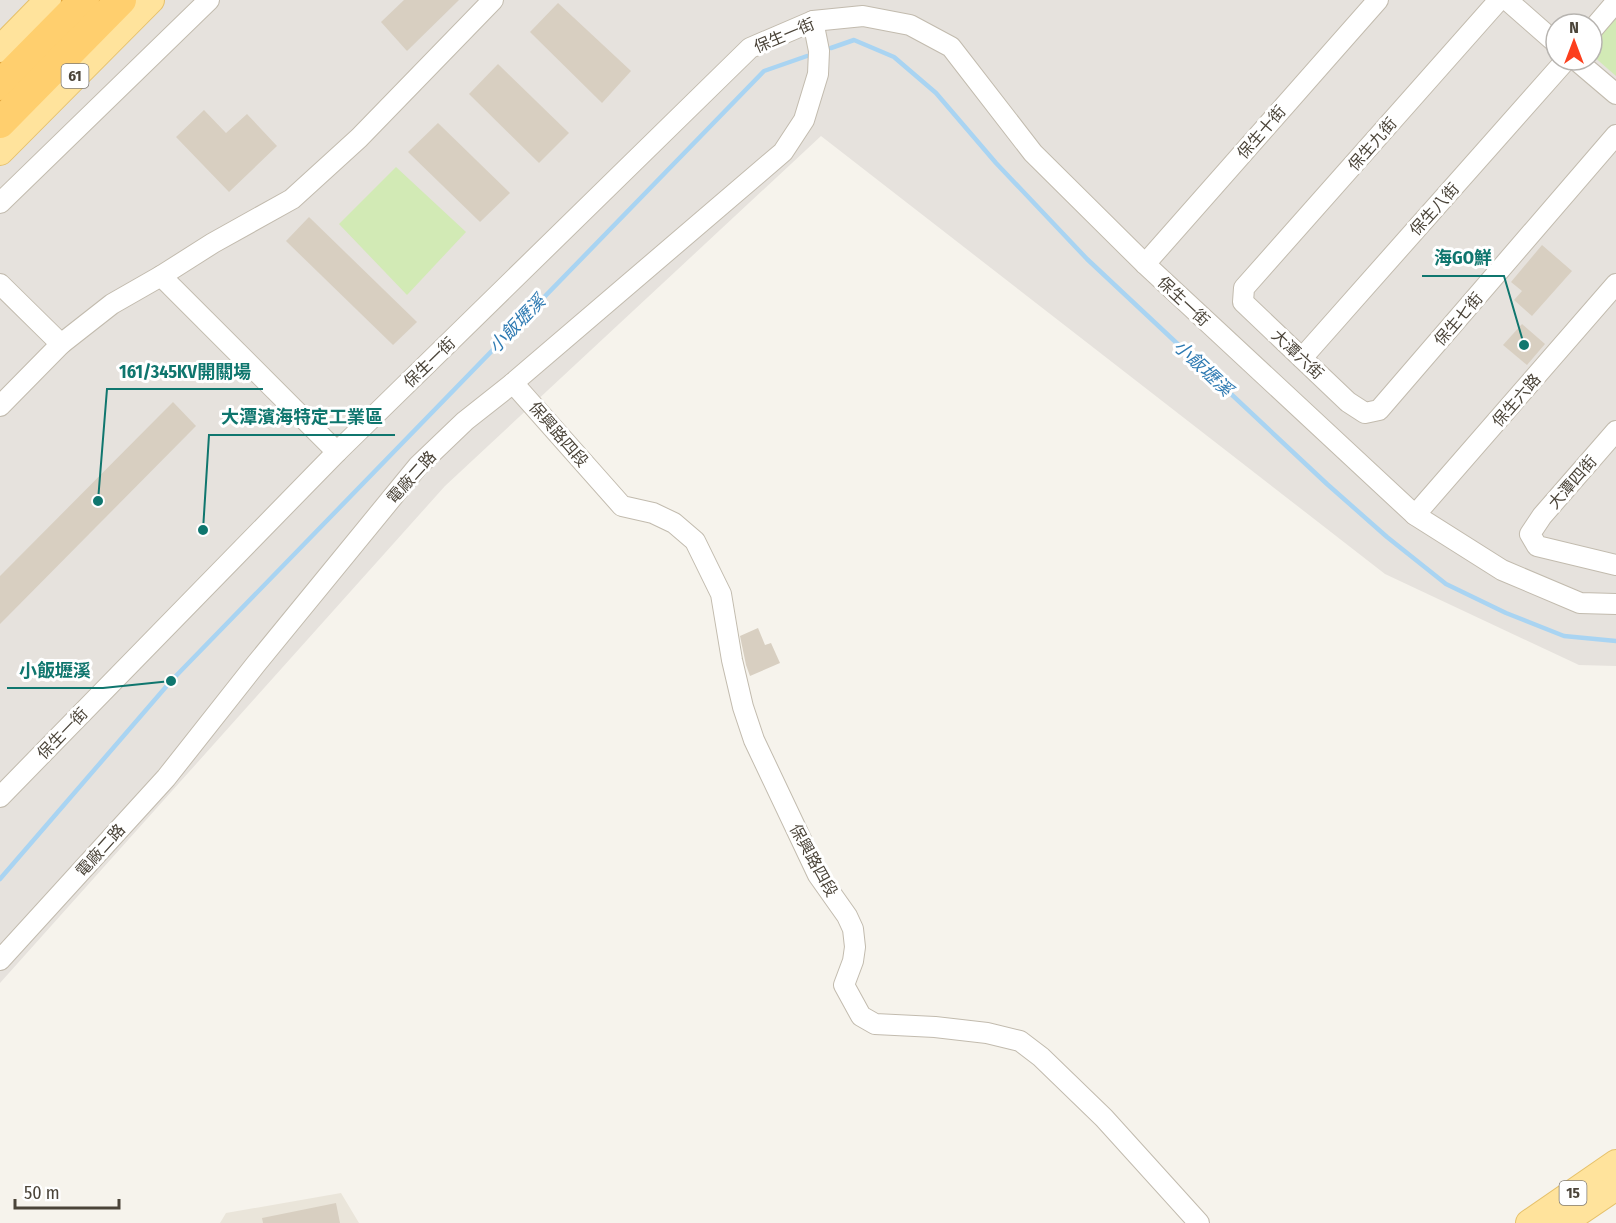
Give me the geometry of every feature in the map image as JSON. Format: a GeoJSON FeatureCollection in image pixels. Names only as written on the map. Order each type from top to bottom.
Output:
{"type":"FeatureCollection","features":[{"type":"Feature","properties":{"kind":"highway"},"geometry":{"type":"LineString","coordinates":[[0,85],[84,0]]}},
{"type":"Feature","properties":{"kind":"highway","name":"61"},"geometry":{"type":"LineString","coordinates":[[0,123],[121,0]]}},
{"type":"Feature","properties":{"kind":"main road"},"geometry":{"type":"LineString","coordinates":[[0,49],[48,0]]}},
{"type":"Feature","properties":{"kind":"main road","name":"61"},"geometry":{"type":"LineString","coordinates":[[0,152],[151,0]]}},
{"type":"Feature","properties":{"kind":"main road","name":"15"},"geometry":{"type":"LineString","coordinates":[[1529,1223],[1616,1163]]}},
{"type":"Feature","properties":{"kind":"main road","name":"15"},"geometry":{"type":"LineString","coordinates":[[1563,1223],[1616,1187]]}},
{"type":"Feature","properties":{"kind":"street"},"geometry":{"type":"LineString","coordinates":[[0,203],[209,0]]}},
{"type":"Feature","properties":{"kind":"street"},"geometry":{"type":"LineString","coordinates":[[0,406],[61,344],[112,304],[292,199],[359,138],[493,0]]}},
{"type":"Feature","properties":{"kind":"street","name":"保生十街"},"geometry":{"type":"LineString","coordinates":[[1145,264],[1377,0]]}},
{"type":"Feature","properties":{"kind":"street","name":"保生九街"},"geometry":{"type":"LineString","coordinates":[[1244,288],[1499,0]]}},
{"type":"Feature","properties":{"kind":"street"},"geometry":{"type":"LineString","coordinates":[[1507,0],[1544,32]]}},
{"type":"Feature","properties":{"kind":"street"},"geometry":{"type":"LineString","coordinates":[[1604,16],[1616,2]]}},
{"type":"Feature","properties":{"kind":"street","name":"保生一街"},"geometry":{"type":"LineString","coordinates":[[0,797],[337,452],[750,48],[813,21],[863,16],[910,25],[951,47],[1033,153],[1145,264],[1415,515],[1502,570],[1580,603],[1616,604]]}},
{"type":"Feature","properties":{"kind":"street","name":"電廠二路"},"geometry":{"type":"LineString","coordinates":[[0,960],[166,778],[263,655],[418,466],[465,421],[513,383],[783,152],[804,120],[818,75],[819,51],[813,21]]}},
{"type":"Feature","properties":{"kind":"street","name":"保生八街"},"geometry":{"type":"LineString","coordinates":[[1302,358],[1555,72]]}},
{"type":"Feature","properties":{"kind":"street"},"geometry":{"type":"LineString","coordinates":[[1590,72],[1616,94]]}},
{"type":"Feature","properties":{"kind":"street","name":"保生七街"},"geometry":{"type":"LineString","coordinates":[[1365,413],[1379,410],[1616,135]]}},
{"type":"Feature","properties":{"kind":"street"},"geometry":{"type":"LineString","coordinates":[[161,276],[337,452]]}},
{"type":"Feature","properties":{"kind":"street"},"geometry":{"type":"LineString","coordinates":[[0,284],[61,344]]}},
{"type":"Feature","properties":{"kind":"street","name":"保生六路"},"geometry":{"type":"LineString","coordinates":[[1415,515],[1616,284]]}},
{"type":"Feature","properties":{"kind":"street","name":"大潭六街"},"geometry":{"type":"LineString","coordinates":[[1244,288],[1243,302],[1348,402],[1365,413]]}},
{"type":"Feature","properties":{"kind":"street","name":"保興路四段"},"geometry":{"type":"LineString","coordinates":[[513,383],[622,506],[653,513],[674,524],[695,541],[721,594],[732,660],[753,740],[818,875],[847,916],[853,929],[854,954],[844,985],[861,1016],[875,1024],[945,1028],[987,1033],[1020,1041],[1104,1118],[1199,1223]]}},
{"type":"Feature","properties":{"kind":"street","name":"大潭四街"},"geometry":{"type":"LineString","coordinates":[[1615,565],[1537,546],[1530,534],[1542,516],[1616,431]]}},
{"type":"Feature","properties":{"kind":"shaded area"},"geometry":{"type":"Polygon","coordinates":[[[0,0],[1616,0],[1616,666],[1579,665],[1385,574],[821,136],[445,486],[0,983],[0,0]]]}},
{"type":"Feature","properties":{"kind":"shaded area"},"geometry":{"type":"Polygon","coordinates":[[[341,1193],[359,1223],[220,1223],[226,1213],[341,1193]]]}},
{"type":"Feature","properties":{"kind":"green space"},"geometry":{"type":"Polygon","coordinates":[[[1616,17],[1616,76],[1604,66],[1604,30],[1616,17]]]}},
{"type":"Feature","properties":{"kind":"green space"},"geometry":{"type":"Polygon","coordinates":[[[396,167],[466,232],[407,295],[339,224],[396,167]]]}},
{"type":"Feature","properties":{"kind":"building"},"geometry":{"type":"Polygon","coordinates":[[[404,0],[459,0],[407,51],[381,22],[404,0]]]}},
{"type":"Feature","properties":{"kind":"building"},"geometry":{"type":"Polygon","coordinates":[[[558,3],[631,71],[602,103],[530,32],[558,3]]]}},
{"type":"Feature","properties":{"kind":"building"},"geometry":{"type":"Polygon","coordinates":[[[498,64],[569,133],[539,163],[469,94],[498,64]]]}},
{"type":"Feature","properties":{"kind":"building"},"geometry":{"type":"Polygon","coordinates":[[[204,110],[226,133],[247,114],[277,146],[229,192],[176,137],[204,110]]]}},
{"type":"Feature","properties":{"kind":"building"},"geometry":{"type":"Polygon","coordinates":[[[438,123],[510,193],[480,222],[408,152],[438,123]]]}},
{"type":"Feature","properties":{"kind":"building"},"geometry":{"type":"Polygon","coordinates":[[[309,217],[417,322],[393,345],[286,241],[309,217]]]}},
{"type":"Feature","properties":{"kind":"building"},"geometry":{"type":"Polygon","coordinates":[[[1542,245],[1572,271],[1532,316],[1514,300],[1522,291],[1511,282],[1542,245]]]}},
{"type":"Feature","properties":{"kind":"building"},"geometry":{"type":"Polygon","coordinates":[[[1522,324],[1545,344],[1527,365],[1503,345],[1522,324]]]}},
{"type":"Feature","properties":{"kind":"building"},"geometry":{"type":"Polygon","coordinates":[[[173,402],[196,426],[0,624],[0,576],[173,402]]]}},
{"type":"Feature","properties":{"kind":"building"},"geometry":{"type":"Polygon","coordinates":[[[758,628],[765,645],[771,643],[780,663],[750,676],[740,636],[758,628]]]}},
{"type":"Feature","properties":{"kind":"building"},"geometry":{"type":"Polygon","coordinates":[[[336,1203],[340,1223],[263,1223],[262,1218],[336,1203]]]}},
{"type":"Feature","properties":{"kind":"waterway","name":"小飯壢溪"},"geometry":{"type":"LineString","coordinates":[[831,48],[854,40],[894,57],[936,93],[996,163],[1087,259],[1327,484],[1387,537],[1446,584],[1506,613],[1564,636],[1616,641]]}},
{"type":"Feature","properties":{"kind":"waterway","name":"小飯壢溪"},"geometry":{"type":"LineString","coordinates":[[0,879],[171,681],[764,71],[807,56]]}},
{"type":"Feature","properties":{"kind":"place","name":"海GO鮮"},"geometry":{"type":"Point","coordinates":[1524,345]}},
{"type":"Feature","properties":{"kind":"place","name":"161/345KV開關場"},"geometry":{"type":"Point","coordinates":[98,501]}},
{"type":"Feature","properties":{"kind":"place","name":"大潭濱海特定工業區"},"geometry":{"type":"Point","coordinates":[203,530]}},
{"type":"Feature","properties":{"kind":"place","name":"小飯壢溪"},"geometry":{"type":"Point","coordinates":[171,681]}}]}
